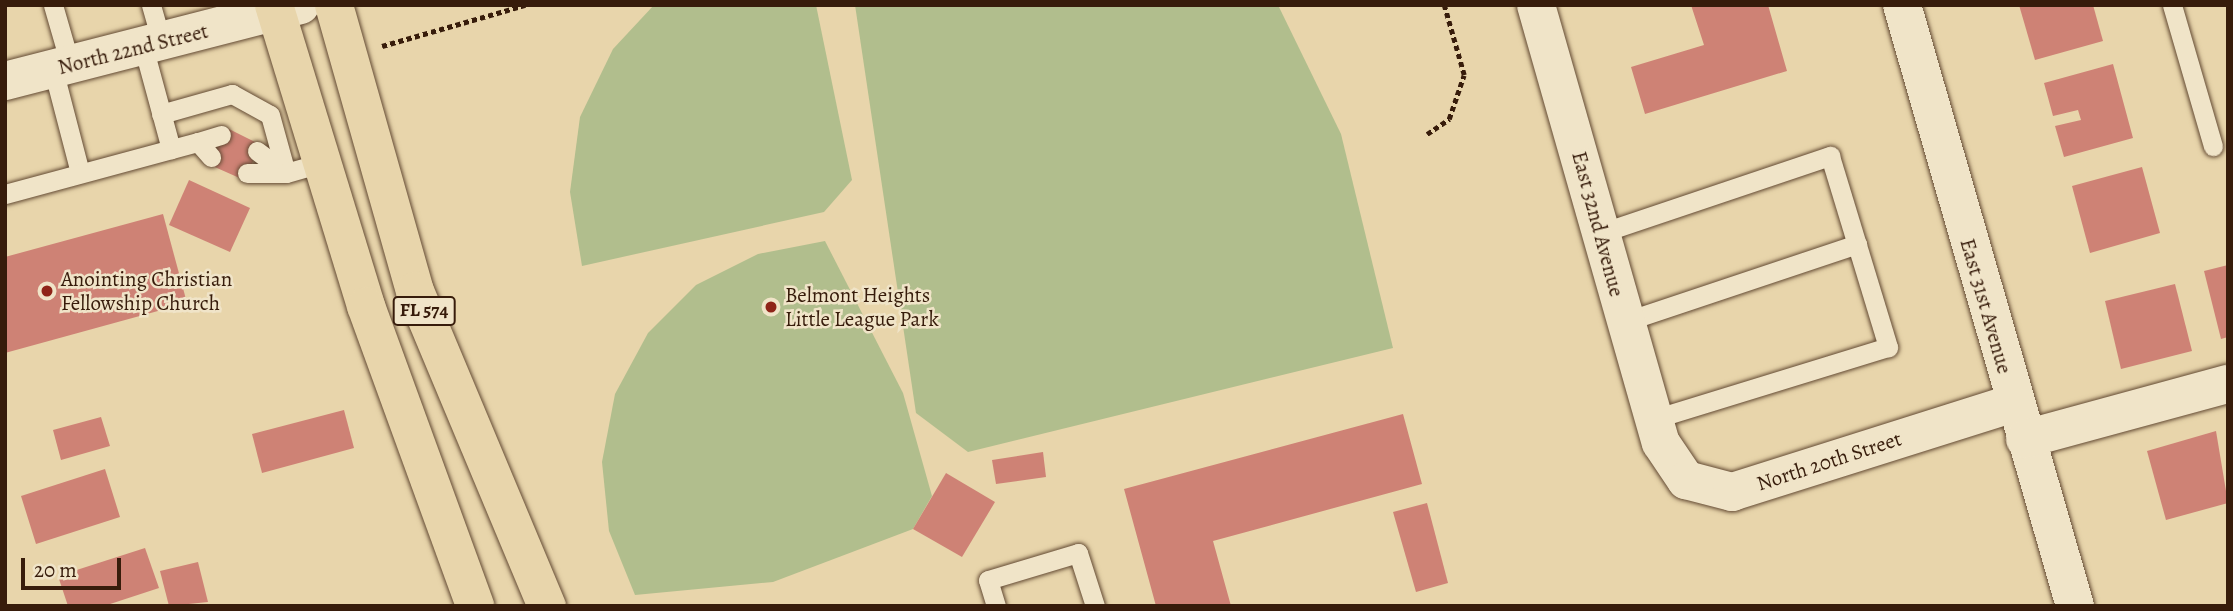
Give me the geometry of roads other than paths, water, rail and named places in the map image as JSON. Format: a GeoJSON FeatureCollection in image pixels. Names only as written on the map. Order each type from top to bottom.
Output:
{"type":"FeatureCollection","features":[{"type":"Feature","properties":{"kind":"main road","name":"FL 574"},"geometry":{"type":"LineString","coordinates":[[334,5],[415,291],[547,606]]}},
{"type":"Feature","properties":{"kind":"main road","name":"FL 574"},"geometry":{"type":"LineString","coordinates":[[284,8],[322,163],[366,306],[475,606]]}},
{"type":"Feature","properties":{"kind":"street","name":"East 32nd Avenue"},"geometry":{"type":"LineString","coordinates":[[1536,5],[1657,431]]}},
{"type":"Feature","properties":{"kind":"street","name":"East 31st Avenue"},"geometry":{"type":"LineString","coordinates":[[1902,5],[2014,403],[2076,606]]}},
{"type":"Feature","properties":{"kind":"street","name":"North 22nd Street"},"geometry":{"type":"LineString","coordinates":[[5,81],[61,67],[152,31],[284,8]]}},
{"type":"Feature","properties":{"kind":"street"},"geometry":{"type":"LineString","coordinates":[[2025,439],[2228,384]]}},
{"type":"Feature","properties":{"kind":"street","name":"North 20th Street"},"geometry":{"type":"LineString","coordinates":[[1657,431],[1686,480],[1732,492],[2014,403]]}},
{"type":"Feature","properties":{"kind":"lane"},"geometry":{"type":"LineString","coordinates":[[53,5],[80,173]]}},
{"type":"Feature","properties":{"kind":"lane"},"geometry":{"type":"LineString","coordinates":[[2172,5],[2213,146]]}},
{"type":"Feature","properties":{"kind":"lane"},"geometry":{"type":"LineString","coordinates":[[152,31],[161,114],[171,149]]}},
{"type":"Feature","properties":{"kind":"lane"},"geometry":{"type":"LineString","coordinates":[[161,114],[232,94],[270,115],[286,173]]}},
{"type":"Feature","properties":{"kind":"lane"},"geometry":{"type":"LineString","coordinates":[[5,194],[221,135]]}},
{"type":"Feature","properties":{"kind":"lane"},"geometry":{"type":"LineString","coordinates":[[198,142],[211,157]]}},
{"type":"Feature","properties":{"kind":"lane"},"geometry":{"type":"LineString","coordinates":[[257,151],[286,173]]}},
{"type":"Feature","properties":{"kind":"lane"},"geometry":{"type":"LineString","coordinates":[[1601,233],[1830,156],[1888,347],[1657,431]]}},
{"type":"Feature","properties":{"kind":"lane"},"geometry":{"type":"LineString","coordinates":[[247,173],[286,173],[322,163]]}},
{"type":"Feature","properties":{"kind":"lane"},"geometry":{"type":"LineString","coordinates":[[1624,322],[1857,244]]}},
{"type":"Feature","properties":{"kind":"lane"},"geometry":{"type":"LineString","coordinates":[[996,606],[988,580],[1077,553],[1095,606]]}},
{"type":"Feature","properties":{"kind":"place","name":"Anointing Christian Fellowship Church"},"geometry":{"type":"Point","coordinates":[47,291]}},
{"type":"Feature","properties":{"kind":"place","name":"Belmont Heights Little League Park"},"geometry":{"type":"Point","coordinates":[771,307]}}]}
